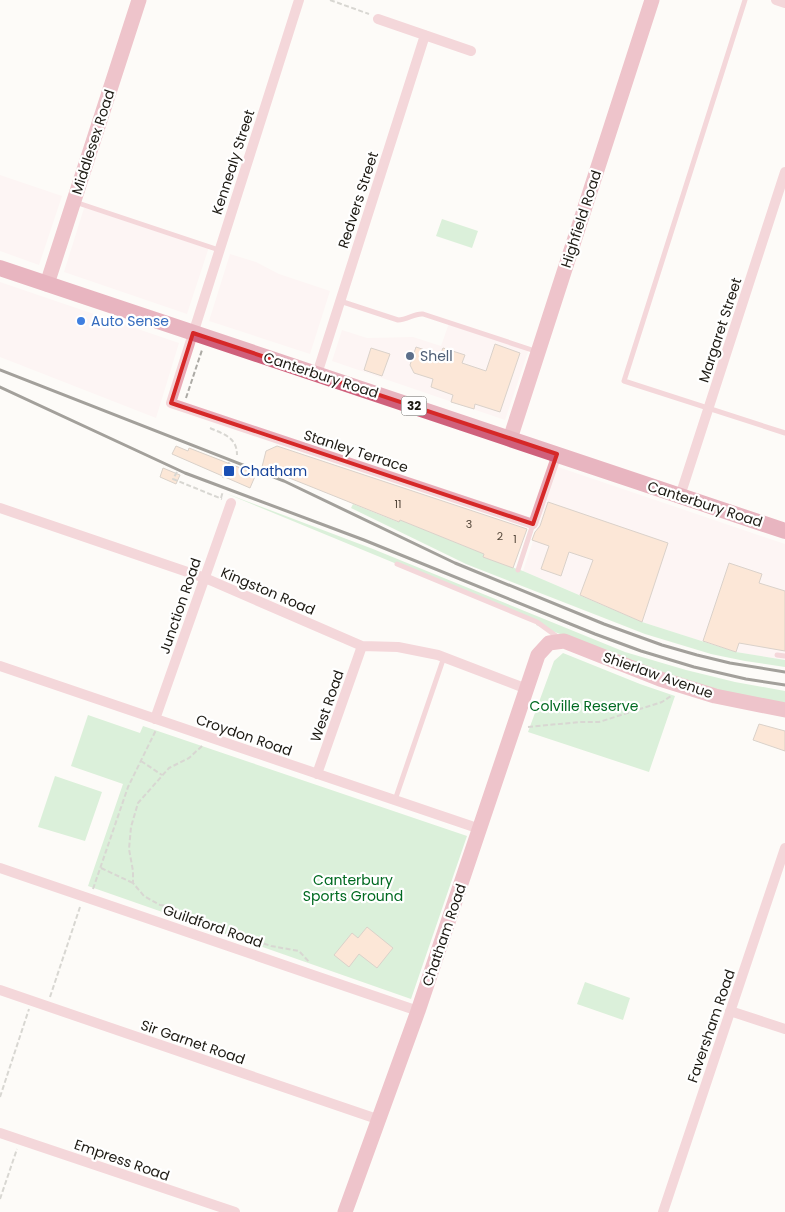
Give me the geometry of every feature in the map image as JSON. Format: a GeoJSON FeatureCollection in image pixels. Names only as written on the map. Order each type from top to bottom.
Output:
{"type":"FeatureCollection","features":[{"type":"Feature","properties":{"kind":"main road","name":"Canterbury Road"},"geometry":{"type":"LineString","coordinates":[[0,268],[785,531]]}},
{"type":"Feature","properties":{"kind":"street","name":"Middlesex Road"},"geometry":{"type":"LineString","coordinates":[[48,284],[139,0]]}},
{"type":"Feature","properties":{"kind":"street","name":"Kennealy Street"},"geometry":{"type":"LineString","coordinates":[[194,333],[298,0]]}},
{"type":"Feature","properties":{"kind":"street","name":"Highfield Road"},"geometry":{"type":"LineString","coordinates":[[510,438],[652,0]]}},
{"type":"Feature","properties":{"kind":"street"},"geometry":{"type":"LineString","coordinates":[[776,0],[785,3]]}},
{"type":"Feature","properties":{"kind":"street"},"geometry":{"type":"LineString","coordinates":[[378,19],[471,51]]}},
{"type":"Feature","properties":{"kind":"street","name":"Redvers Street"},"geometry":{"type":"LineString","coordinates":[[317,374],[425,35]]}},
{"type":"Feature","properties":{"kind":"street","name":"Margaret Street"},"geometry":{"type":"LineString","coordinates":[[680,496],[785,172]]}},
{"type":"Feature","properties":{"kind":"street"},"geometry":{"type":"LineString","coordinates":[[183,407],[171,403],[194,333]]}},
{"type":"Feature","properties":{"kind":"street","name":"Stanley Terrace"},"geometry":{"type":"LineString","coordinates":[[183,407],[533,524]]}},
{"type":"Feature","properties":{"kind":"street"},"geometry":{"type":"LineString","coordinates":[[533,524],[556,454]]}},
{"type":"Feature","properties":{"kind":"street","name":"Junction Road"},"geometry":{"type":"LineString","coordinates":[[155,719],[231,503]]}},
{"type":"Feature","properties":{"kind":"street","name":"Kingston Road"},"geometry":{"type":"LineString","coordinates":[[0,508],[205,578],[362,646],[398,647],[444,657],[527,689]]}},
{"type":"Feature","properties":{"kind":"street","name":"Chatham Road"},"geometry":{"type":"LineString","coordinates":[[345,1212],[377,1119],[418,1011],[538,655],[549,643],[564,641]]}},
{"type":"Feature","properties":{"kind":"street","name":"Shierlaw Avenue"},"geometry":{"type":"LineString","coordinates":[[564,641],[685,687],[715,696],[785,710]]}},
{"type":"Feature","properties":{"kind":"street","name":"West Road"},"geometry":{"type":"LineString","coordinates":[[317,774],[362,646]]}},
{"type":"Feature","properties":{"kind":"street","name":"Croydon Road"},"geometry":{"type":"LineString","coordinates":[[0,666],[480,830]]}},
{"type":"Feature","properties":{"kind":"street","name":"Faversham Road"},"geometry":{"type":"LineString","coordinates":[[663,1212],[730,1011],[781,871],[785,848]]}},
{"type":"Feature","properties":{"kind":"street","name":"Guildford Road"},"geometry":{"type":"LineString","coordinates":[[0,868],[418,1011]]}},
{"type":"Feature","properties":{"kind":"street","name":"Sir Garnet Road"},"geometry":{"type":"LineString","coordinates":[[0,990],[377,1119]]}},
{"type":"Feature","properties":{"kind":"street"},"geometry":{"type":"LineString","coordinates":[[730,1011],[785,1029]]}},
{"type":"Feature","properties":{"kind":"street","name":"Empress Road"},"geometry":{"type":"LineString","coordinates":[[0,1133],[235,1212]]}},
{"type":"Feature","properties":{"kind":"lane"},"geometry":{"type":"LineString","coordinates":[[745,0],[624,381],[785,433]]}},
{"type":"Feature","properties":{"kind":"lane"},"geometry":{"type":"LineString","coordinates":[[74,202],[219,250]]}},
{"type":"Feature","properties":{"kind":"lane"},"geometry":{"type":"LineString","coordinates":[[340,301],[398,320],[404,320],[416,314],[423,314],[538,352]]}},
{"type":"Feature","properties":{"kind":"lane"},"geometry":{"type":"LineString","coordinates":[[518,570],[533,524]]}},
{"type":"Feature","properties":{"kind":"lane"},"geometry":{"type":"LineString","coordinates":[[397,564],[537,622],[564,641]]}},
{"type":"Feature","properties":{"kind":"lane"},"geometry":{"type":"LineString","coordinates":[[777,655],[785,656]]}},
{"type":"Feature","properties":{"kind":"lane"},"geometry":{"type":"LineString","coordinates":[[394,800],[444,657]]}},
{"type":"Feature","properties":{"kind":"path"},"geometry":{"type":"LineString","coordinates":[[330,0],[364,11],[378,19]]}},
{"type":"Feature","properties":{"kind":"path"},"geometry":{"type":"LineString","coordinates":[[183,407],[202,350]]}},
{"type":"Feature","properties":{"kind":"path"},"geometry":{"type":"LineString","coordinates":[[210,428],[230,438],[237,448],[236,455]]}},
{"type":"Feature","properties":{"kind":"path"},"geometry":{"type":"LineString","coordinates":[[223,478],[229,462]]}},
{"type":"Feature","properties":{"kind":"path"},"geometry":{"type":"LineString","coordinates":[[177,472],[174,479],[178,481],[220,498],[223,492]]}},
{"type":"Feature","properties":{"kind":"path"},"geometry":{"type":"LineString","coordinates":[[513,729],[580,722],[599,722],[612,719],[662,702],[685,687]]}},
{"type":"Feature","properties":{"kind":"path"},"geometry":{"type":"LineString","coordinates":[[47,1006],[84,897],[94,888],[128,787],[157,731],[155,719]]}},
{"type":"Feature","properties":{"kind":"path"},"geometry":{"type":"LineString","coordinates":[[133,883],[129,849],[131,827],[138,803],[169,768],[189,758],[212,738]]}},
{"type":"Feature","properties":{"kind":"path"},"geometry":{"type":"LineString","coordinates":[[141,761],[162,775]]}},
{"type":"Feature","properties":{"kind":"path"},"geometry":{"type":"LineString","coordinates":[[101,868],[133,883],[144,896],[160,905],[171,906],[188,916],[214,927],[271,946],[299,951],[324,979]]}},
{"type":"Feature","properties":{"kind":"path"},"geometry":{"type":"LineString","coordinates":[[0,1097],[32,1001]]}},
{"type":"Feature","properties":{"kind":"path"},"geometry":{"type":"LineString","coordinates":[[0,1198],[20,1140]]}},
{"type":"Feature","properties":{"kind":"highlighted area"},"geometry":{"type":"Polygon","coordinates":[[[193,333],[557,454],[533,524],[171,403],[193,333]]]}},
{"type":"Feature","properties":{"kind":"shaded area"},"geometry":{"type":"Polygon","coordinates":[[[0,175],[62,196],[39,265],[0,251],[0,175]]]}},
{"type":"Feature","properties":{"kind":"shaded area"},"geometry":{"type":"Polygon","coordinates":[[[85,205],[209,247],[187,314],[64,272],[85,205]]]}},
{"type":"Feature","properties":{"kind":"shaded area"},"geometry":{"type":"Polygon","coordinates":[[[230,254],[256,262],[279,274],[330,291],[310,354],[209,321],[230,254]]]}},
{"type":"Feature","properties":{"kind":"shaded area"},"geometry":{"type":"Polygon","coordinates":[[[0,282],[179,343],[156,418],[0,357],[0,282]]]}},
{"type":"Feature","properties":{"kind":"shaded area"},"geometry":{"type":"Polygon","coordinates":[[[449,323],[529,349],[505,420],[332,361],[342,330],[367,338],[413,337],[441,346],[449,323]]]}},
{"type":"Feature","properties":{"kind":"shaded area"},"geometry":{"type":"Polygon","coordinates":[[[558,467],[785,544],[785,660],[736,652],[642,622],[523,571],[558,467]]]}},
{"type":"Feature","properties":{"kind":"green space"},"geometry":{"type":"Polygon","coordinates":[[[442,219],[478,231],[472,248],[436,236],[442,219]]]}},
{"type":"Feature","properties":{"kind":"green space"},"geometry":{"type":"Polygon","coordinates":[[[225,493],[373,549],[625,652],[735,682],[785,691],[785,706],[704,688],[536,625],[537,622],[225,493]]]}},
{"type":"Feature","properties":{"kind":"green space"},"geometry":{"type":"Polygon","coordinates":[[[353,504],[398,522],[400,520],[484,554],[483,557],[523,571],[642,622],[736,652],[785,660],[785,667],[711,654],[645,634],[466,564],[351,508],[353,504]]]}},
{"type":"Feature","properties":{"kind":"green space","name":"Colville Reserve"},"geometry":{"type":"Polygon","coordinates":[[[563,653],[675,696],[649,772],[528,732],[554,661],[563,653]]]}},
{"type":"Feature","properties":{"kind":"green space","name":"Canterbury Sports Ground"},"geometry":{"type":"Polygon","coordinates":[[[88,715],[140,733],[143,726],[467,836],[411,999],[88,886],[123,784],[71,766],[88,715]]]}},
{"type":"Feature","properties":{"kind":"green space"},"geometry":{"type":"Polygon","coordinates":[[[55,776],[102,792],[85,841],[38,827],[55,776]]]}},
{"type":"Feature","properties":{"kind":"green space"},"geometry":{"type":"Polygon","coordinates":[[[585,982],[630,998],[623,1020],[577,1004],[585,982]]]}},
{"type":"Feature","properties":{"kind":"building"},"geometry":{"type":"Polygon","coordinates":[[[495,344],[520,353],[500,412],[475,404],[474,409],[451,402],[453,395],[431,387],[433,379],[414,373],[410,365],[416,347],[440,355],[443,348],[465,355],[462,363],[486,371],[495,344]]]}},
{"type":"Feature","properties":{"kind":"building"},"geometry":{"type":"Polygon","coordinates":[[[371,348],[390,354],[382,376],[364,370],[371,348]]]}},
{"type":"Feature","properties":{"kind":"building"},"geometry":{"type":"Polygon","coordinates":[[[176,446],[188,451],[189,448],[256,474],[250,488],[172,454],[176,446]]]}},
{"type":"Feature","properties":{"kind":"building"},"geometry":{"type":"Polygon","coordinates":[[[277,446],[527,529],[513,568],[483,557],[484,554],[400,520],[399,522],[262,467],[266,451],[277,446]]]}},
{"type":"Feature","properties":{"kind":"building"},"geometry":{"type":"Polygon","coordinates":[[[163,468],[180,475],[176,484],[160,477],[163,468]]]}},
{"type":"Feature","properties":{"kind":"building"},"geometry":{"type":"Polygon","coordinates":[[[548,502],[668,543],[642,622],[580,595],[593,560],[569,552],[561,576],[541,569],[549,546],[532,540],[540,526],[548,502]]]}},
{"type":"Feature","properties":{"kind":"building"},"geometry":{"type":"Polygon","coordinates":[[[729,563],[762,574],[759,583],[785,591],[785,651],[739,643],[736,652],[703,641],[729,563]]]}},
{"type":"Feature","properties":{"kind":"building"},"geometry":{"type":"Polygon","coordinates":[[[759,724],[785,731],[785,751],[753,740],[759,724]]]}},
{"type":"Feature","properties":{"kind":"building"},"geometry":{"type":"Polygon","coordinates":[[[367,927],[393,948],[377,968],[359,954],[349,967],[334,955],[352,933],[358,938],[367,927]]]}},
{"type":"Feature","properties":{"kind":"railway"},"geometry":{"type":"LineString","coordinates":[[0,370],[284,481],[455,563],[604,624],[662,645],[697,655],[730,663],[785,672]]}},
{"type":"Feature","properties":{"kind":"railway"},"geometry":{"type":"LineString","coordinates":[[0,387],[185,473],[364,540],[595,634],[641,651],[694,667],[746,679],[785,685]]}},
{"type":"Feature","properties":{"kind":"place","name":"Auto Sense"},"geometry":{"type":"Point","coordinates":[81,321]}},
{"type":"Feature","properties":{"kind":"place","name":"Shell"},"geometry":{"type":"Point","coordinates":[410,356]}},
{"type":"Feature","properties":{"kind":"place","name":"Chatham"},"geometry":{"type":"Point","coordinates":[229,471]}}]}
